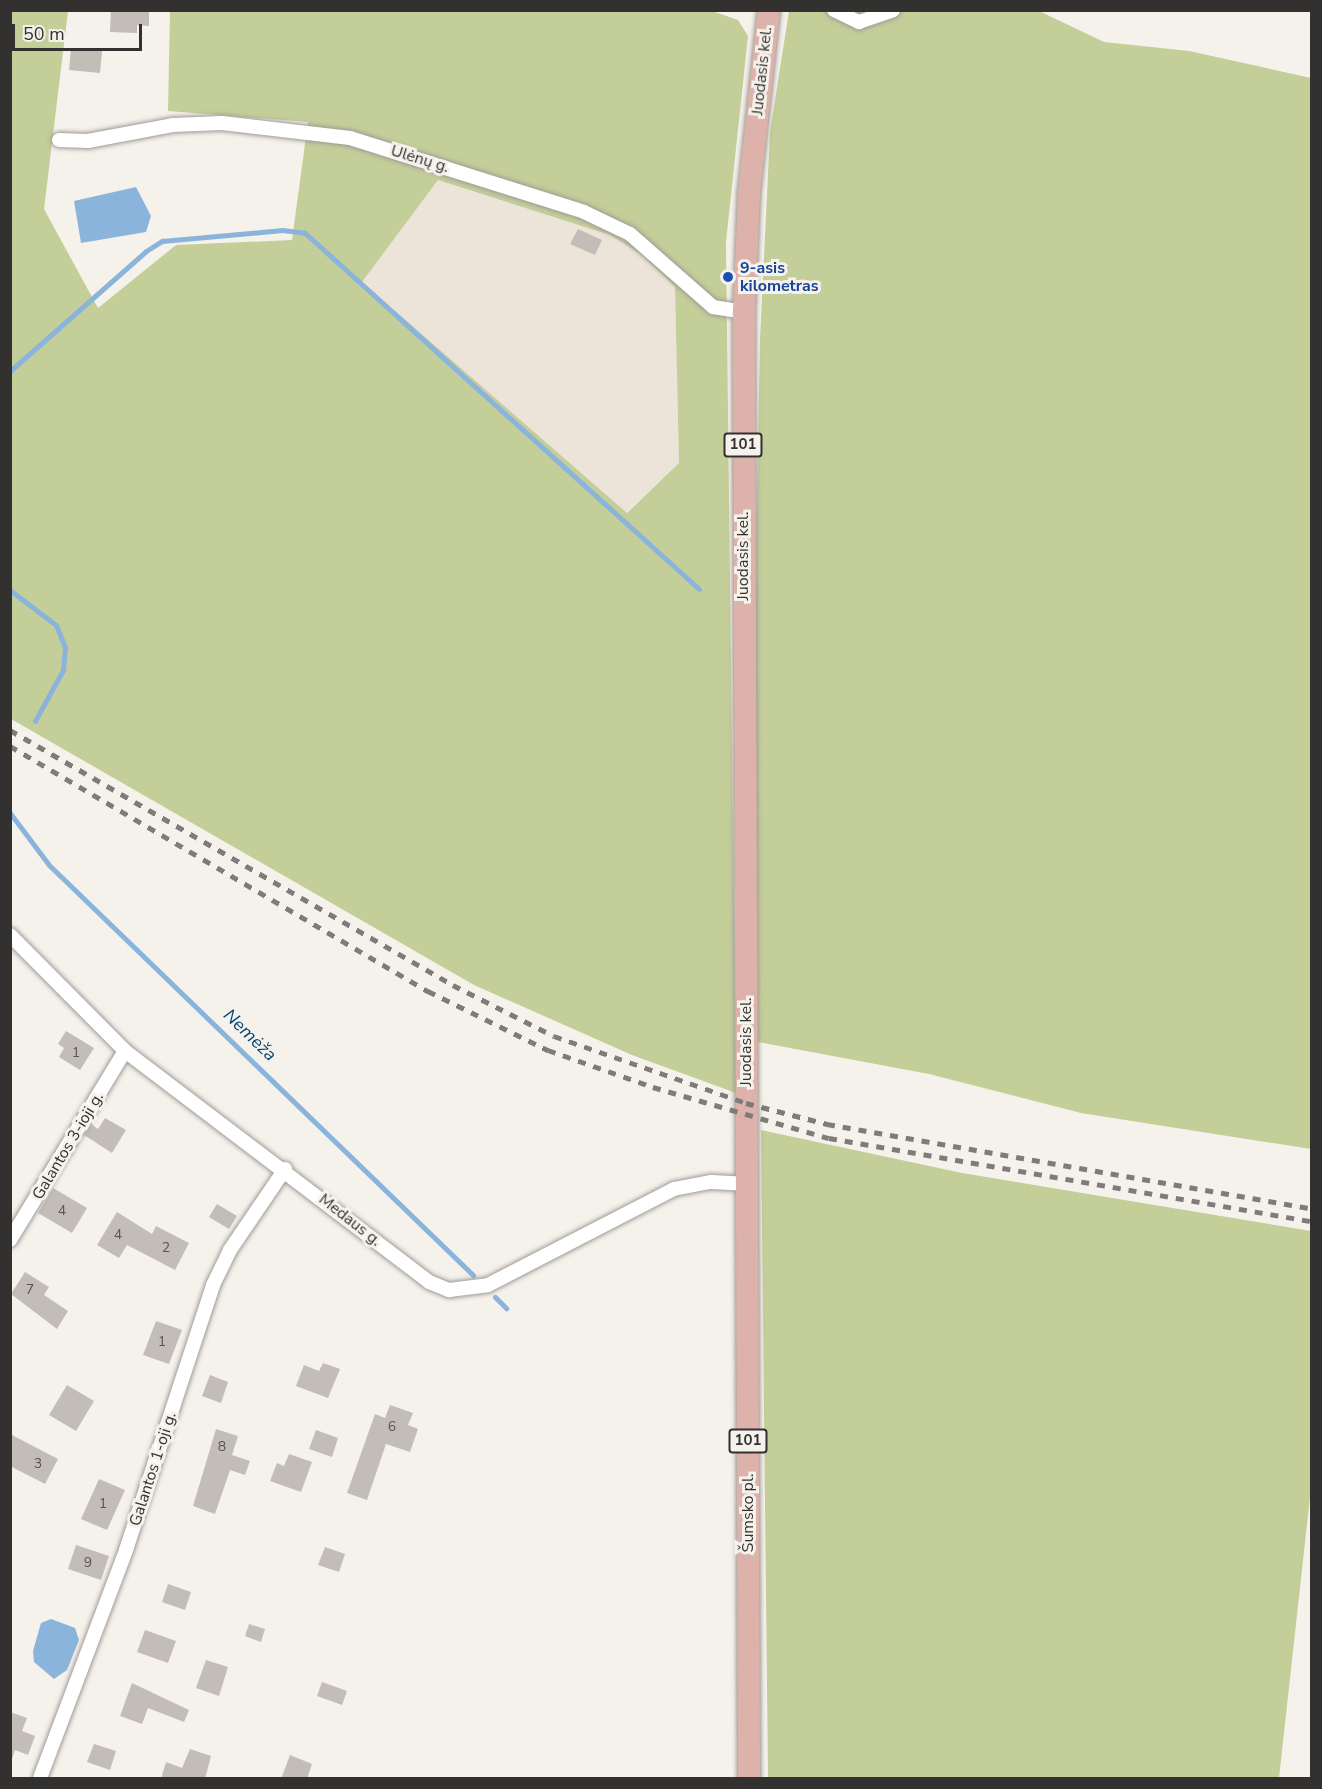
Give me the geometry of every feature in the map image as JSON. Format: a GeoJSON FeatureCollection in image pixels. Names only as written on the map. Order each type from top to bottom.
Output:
{"type":"FeatureCollection","features":[{"type":"Feature","properties":{"kind":"main road","name":"Juodasis kel."},"geometry":{"type":"LineString","coordinates":[[746,1103],[744,312],[749,193],[764,11]]}},
{"type":"Feature","properties":{"kind":"main road","name":"Šumsko pl."},"geometry":{"type":"LineString","coordinates":[[746,1103],[749,1779]]}},
{"type":"Feature","properties":{"kind":"street"},"geometry":{"type":"LineString","coordinates":[[834,10],[859,22],[893,10]]}},
{"type":"Feature","properties":{"kind":"street","name":"Ulėnų g."},"geometry":{"type":"LineString","coordinates":[[59,140],[88,141],[173,126],[222,123],[350,138],[584,212],[630,234],[712,308],[744,312]]}},
{"type":"Feature","properties":{"kind":"street","name":"Medaus g."},"geometry":{"type":"LineString","coordinates":[[10,935],[125,1051],[285,1169],[429,1282],[449,1290],[488,1285],[674,1189],[711,1182],[746,1184]]}},
{"type":"Feature","properties":{"kind":"street","name":"Galantos 3-ioji g."},"geometry":{"type":"LineString","coordinates":[[10,1240],[125,1051]]}},
{"type":"Feature","properties":{"kind":"street","name":"Galantos 1-oji g."},"geometry":{"type":"LineString","coordinates":[[40,1779],[126,1550],[213,1285],[231,1250],[285,1169]]}},
{"type":"Feature","properties":{"kind":"shaded area"},"geometry":{"type":"Polygon","coordinates":[[[438,180],[610,235],[642,255],[675,287],[679,463],[626,513],[361,282],[438,180]]]}},
{"type":"Feature","properties":{"kind":"green space"},"geometry":{"type":"Polygon","coordinates":[[[709,10],[738,20],[748,36],[726,242],[736,1093],[632,1055],[474,985],[11,719],[10,11],[68,11],[44,209],[98,308],[176,245],[292,240],[308,122],[168,111],[170,11],[709,10]],[[438,180],[362,282],[627,513],[679,463],[675,287],[642,255],[610,235],[438,180]]]}},
{"type":"Feature","properties":{"kind":"green space"},"geometry":{"type":"Polygon","coordinates":[[[789,11],[1039,11],[1104,42],[1189,51],[1311,78],[1311,1149],[1081,1113],[929,1074],[758,1042],[755,600],[760,340],[770,132],[789,11]]]}},
{"type":"Feature","properties":{"kind":"green space"},"geometry":{"type":"Polygon","coordinates":[[[761,1130],[962,1173],[1311,1231],[1312,1479],[1279,1778],[768,1778],[761,1130]]]}},
{"type":"Feature","properties":{"kind":"water"},"geometry":{"type":"Polygon","coordinates":[[[136,187],[151,216],[146,232],[81,243],[74,201],[136,187]]]}},
{"type":"Feature","properties":{"kind":"water"},"geometry":{"type":"Polygon","coordinates":[[[51,1619],[75,1628],[79,1640],[67,1670],[54,1679],[34,1662],[33,1651],[41,1623],[51,1619]]]}},
{"type":"Feature","properties":{"kind":"building"},"geometry":{"type":"Polygon","coordinates":[[[111,10],[149,10],[149,26],[137,25],[137,33],[110,32],[111,10]]]}},
{"type":"Feature","properties":{"kind":"building"},"geometry":{"type":"Polygon","coordinates":[[[71,48],[102,51],[100,73],[69,70],[71,48]]]}},
{"type":"Feature","properties":{"kind":"building"},"geometry":{"type":"Polygon","coordinates":[[[578,229],[602,240],[595,255],[570,244],[578,229]]]}},
{"type":"Feature","properties":{"kind":"building"},"geometry":{"type":"Polygon","coordinates":[[[66,1031],[94,1048],[80,1070],[59,1057],[64,1048],[58,1044],[66,1031]]]}},
{"type":"Feature","properties":{"kind":"building"},"geometry":{"type":"Polygon","coordinates":[[[105,1118],[126,1130],[112,1153],[84,1135],[91,1124],[98,1129],[105,1118]]]}},
{"type":"Feature","properties":{"kind":"building"},"geometry":{"type":"Polygon","coordinates":[[[53,1188],[87,1208],[72,1233],[38,1213],[53,1188]]]}},
{"type":"Feature","properties":{"kind":"building"},"geometry":{"type":"Polygon","coordinates":[[[217,1204],[237,1216],[229,1229],[209,1217],[217,1204]]]}},
{"type":"Feature","properties":{"kind":"building"},"geometry":{"type":"Polygon","coordinates":[[[117,1212],[152,1234],[156,1226],[189,1243],[175,1270],[127,1245],[119,1258],[97,1245],[117,1212]]]}},
{"type":"Feature","properties":{"kind":"building"},"geometry":{"type":"Polygon","coordinates":[[[25,1272],[49,1287],[44,1295],[68,1311],[57,1329],[11,1294],[25,1272]]]}},
{"type":"Feature","properties":{"kind":"building"},"geometry":{"type":"Polygon","coordinates":[[[156,1321],[182,1330],[169,1364],[143,1355],[156,1321]]]}},
{"type":"Feature","properties":{"kind":"building"},"geometry":{"type":"Polygon","coordinates":[[[323,1363],[340,1369],[328,1398],[296,1386],[304,1365],[319,1371],[323,1363]]]}},
{"type":"Feature","properties":{"kind":"building"},"geometry":{"type":"Polygon","coordinates":[[[210,1375],[228,1382],[221,1403],[202,1396],[210,1375]]]}},
{"type":"Feature","properties":{"kind":"building"},"geometry":{"type":"Polygon","coordinates":[[[67,1385],[94,1401],[76,1431],[49,1415],[67,1385]]]}},
{"type":"Feature","properties":{"kind":"building"},"geometry":{"type":"Polygon","coordinates":[[[390,1405],[413,1413],[408,1425],[418,1429],[410,1452],[386,1444],[367,1500],[347,1493],[375,1414],[385,1418],[390,1405]]]}},
{"type":"Feature","properties":{"kind":"building"},"geometry":{"type":"Polygon","coordinates":[[[216,1429],[238,1436],[232,1455],[250,1461],[245,1475],[230,1470],[215,1514],[193,1506],[216,1429]]]}},
{"type":"Feature","properties":{"kind":"building"},"geometry":{"type":"Polygon","coordinates":[[[316,1430],[338,1438],[332,1457],[309,1449],[316,1430]]]}},
{"type":"Feature","properties":{"kind":"building"},"geometry":{"type":"Polygon","coordinates":[[[10,1434],[58,1459],[45,1484],[10,1466],[10,1434]]]}},
{"type":"Feature","properties":{"kind":"building"},"geometry":{"type":"Polygon","coordinates":[[[289,1454],[312,1462],[301,1492],[270,1481],[277,1463],[284,1466],[289,1454]]]}},
{"type":"Feature","properties":{"kind":"building"},"geometry":{"type":"Polygon","coordinates":[[[99,1479],[125,1490],[107,1530],[81,1519],[99,1479]]]}},
{"type":"Feature","properties":{"kind":"building"},"geometry":{"type":"Polygon","coordinates":[[[76,1545],[109,1556],[101,1580],[68,1569],[76,1545]]]}},
{"type":"Feature","properties":{"kind":"building"},"geometry":{"type":"Polygon","coordinates":[[[325,1547],[345,1554],[339,1572],[318,1565],[325,1547]]]}},
{"type":"Feature","properties":{"kind":"building"},"geometry":{"type":"Polygon","coordinates":[[[168,1584],[191,1592],[185,1610],[162,1602],[168,1584]]]}},
{"type":"Feature","properties":{"kind":"building"},"geometry":{"type":"Polygon","coordinates":[[[249,1624],[265,1629],[261,1642],[245,1636],[249,1624]]]}},
{"type":"Feature","properties":{"kind":"building"},"geometry":{"type":"Polygon","coordinates":[[[145,1630],[176,1641],[168,1663],[137,1652],[145,1630]]]}},
{"type":"Feature","properties":{"kind":"building"},"geometry":{"type":"Polygon","coordinates":[[[206,1660],[228,1667],[219,1696],[196,1688],[206,1660]]]}},
{"type":"Feature","properties":{"kind":"building"},"geometry":{"type":"Polygon","coordinates":[[[322,1682],[347,1691],[342,1705],[317,1696],[322,1682]]]}},
{"type":"Feature","properties":{"kind":"building"},"geometry":{"type":"Polygon","coordinates":[[[132,1683],[189,1710],[184,1722],[148,1708],[142,1724],[120,1716],[132,1683]]]}},
{"type":"Feature","properties":{"kind":"building"},"geometry":{"type":"Polygon","coordinates":[[[10,1712],[27,1718],[22,1731],[35,1736],[28,1755],[15,1750],[12,1759],[10,1712]]]}},
{"type":"Feature","properties":{"kind":"building"},"geometry":{"type":"Polygon","coordinates":[[[94,1744],[116,1751],[110,1770],[87,1762],[94,1744]]]}},
{"type":"Feature","properties":{"kind":"building"},"geometry":{"type":"Polygon","coordinates":[[[190,1749],[211,1756],[205,1779],[161,1779],[166,1762],[182,1768],[190,1749]]]}},
{"type":"Feature","properties":{"kind":"building"},"geometry":{"type":"Polygon","coordinates":[[[290,1755],[312,1764],[307,1779],[281,1779],[290,1755]]]}},
{"type":"Feature","properties":{"kind":"waterway"},"geometry":{"type":"LineString","coordinates":[[10,371],[146,251],[162,241],[282,230],[305,233],[699,589]]}},
{"type":"Feature","properties":{"kind":"waterway","name":"Nemėža"},"geometry":{"type":"LineString","coordinates":[[10,590],[56,625],[65,647],[63,670],[35,721]]}},
{"type":"Feature","properties":{"kind":"waterway","name":"Nemėža"},"geometry":{"type":"LineString","coordinates":[[10,813],[49,865],[473,1275]]}},
{"type":"Feature","properties":{"kind":"waterway","name":"Nemėža"},"geometry":{"type":"LineString","coordinates":[[495,1297],[506,1308]]}},
{"type":"Feature","properties":{"kind":"railway"},"geometry":{"type":"LineString","coordinates":[[10,730],[453,985],[554,1036],[746,1103],[827,1124],[1312,1209]]}},
{"type":"Feature","properties":{"kind":"railway"},"geometry":{"type":"LineString","coordinates":[[10,746],[428,991],[548,1050],[653,1087],[829,1138],[1312,1221]]}},
{"type":"Feature","properties":{"kind":"place","name":"9-asis kilometras"},"geometry":{"type":"Point","coordinates":[728,277]}}]}
